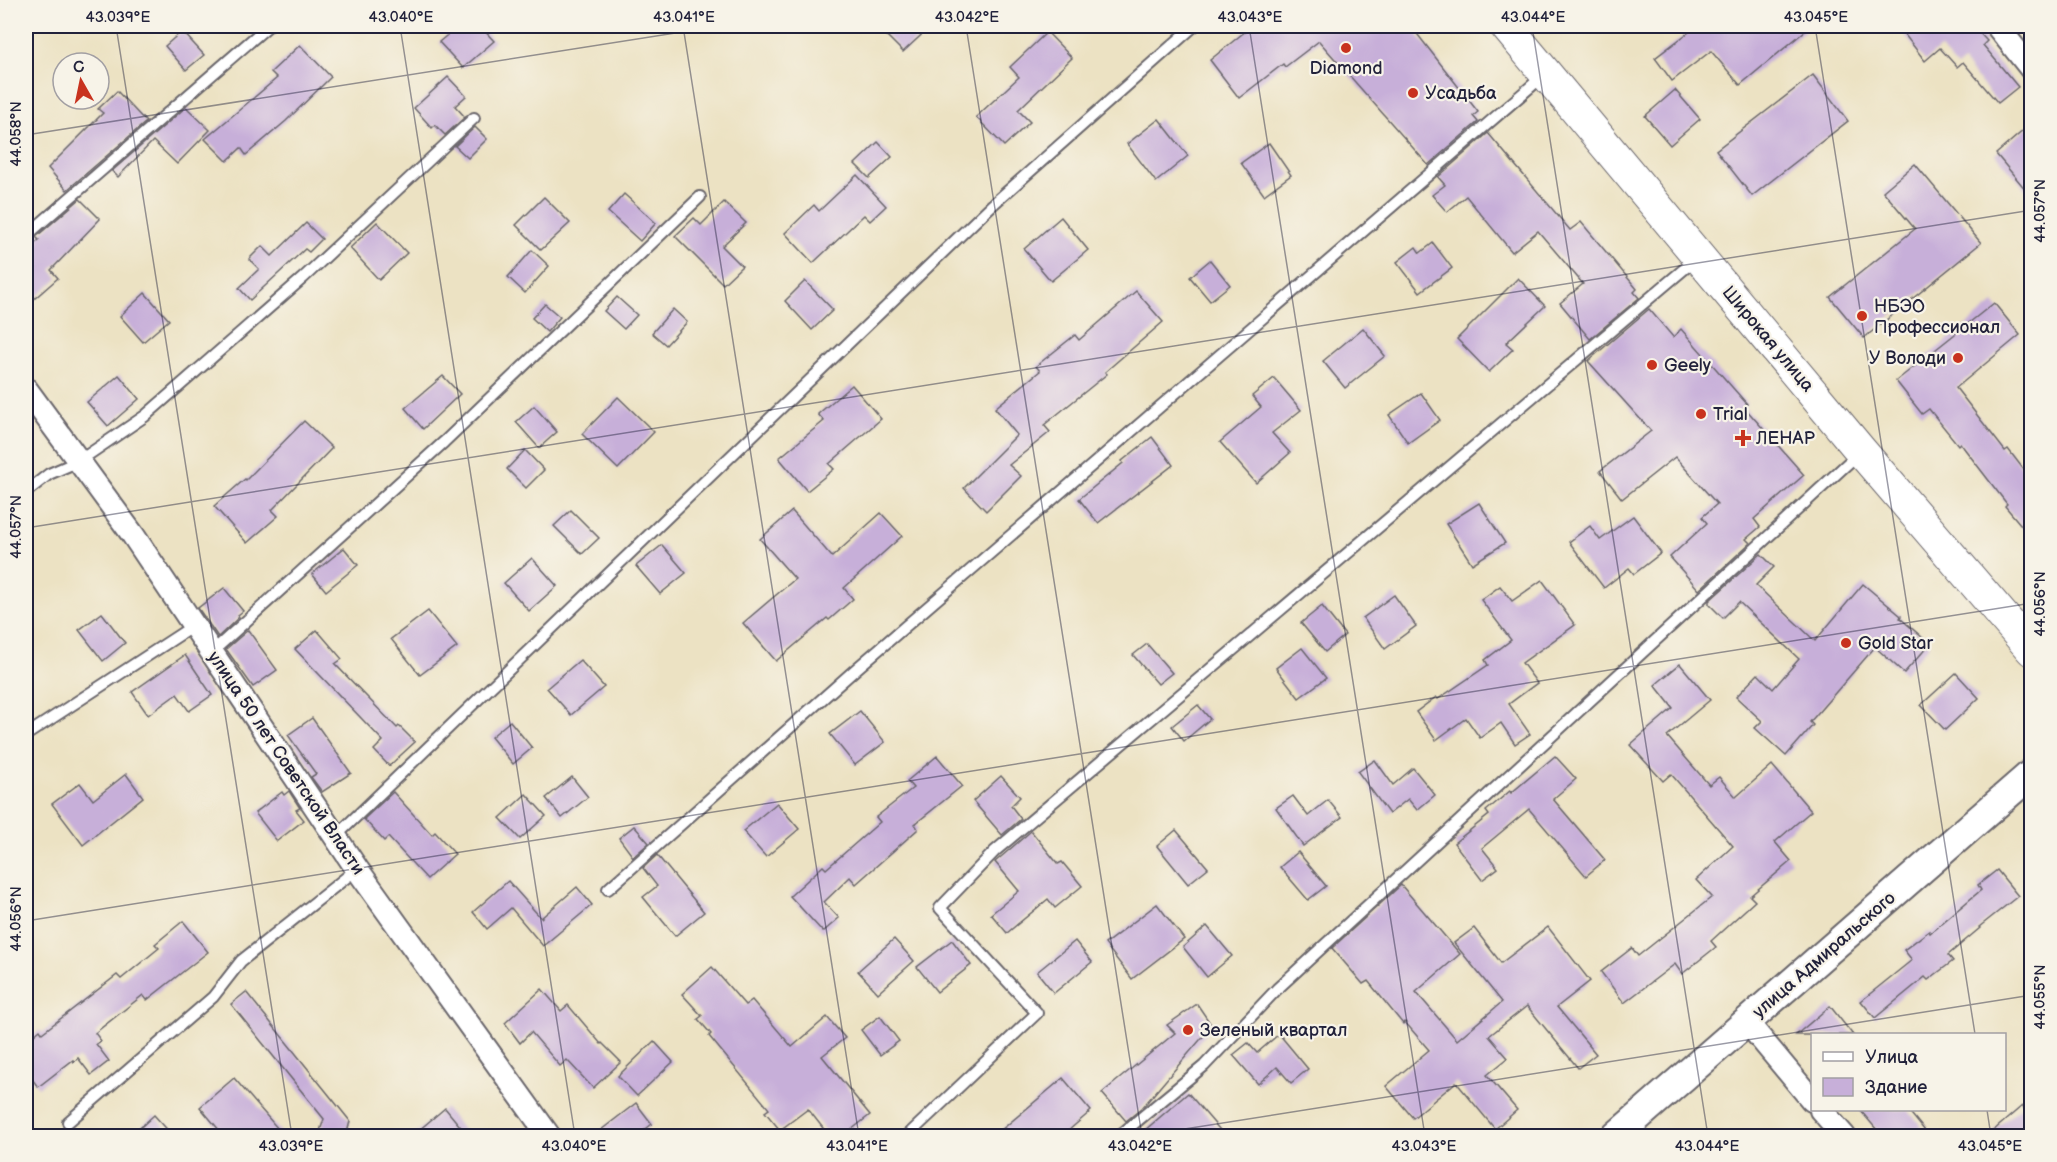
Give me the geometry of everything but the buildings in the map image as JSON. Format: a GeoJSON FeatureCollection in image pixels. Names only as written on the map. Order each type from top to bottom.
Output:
{"type":"FeatureCollection","features":[{"type":"Feature","properties":{"kind":"main road","name":"Широкая улица"},"geometry":{"type":"LineString","coordinates":[[1506,26],[1861,451],[2031,650]]}},
{"type":"Feature","properties":{"kind":"street"},"geometry":{"type":"LineString","coordinates":[[1997,26],[2031,70]]}},
{"type":"Feature","properties":{"kind":"street","name":"улица 50 лет Советской Власти"},"geometry":{"type":"LineString","coordinates":[[26,389],[133,535],[357,869],[549,1137]]}},
{"type":"Feature","properties":{"kind":"street","name":"улица Адмиральского"},"geometry":{"type":"LineString","coordinates":[[1616,1137],[2031,773]]}},
{"type":"Feature","properties":{"kind":"street"},"geometry":{"type":"LineString","coordinates":[[1747,1022],[1811,1099]]}},
{"type":"Feature","properties":{"kind":"street"},"geometry":{"type":"LineString","coordinates":[[1822,1111],[1838,1134]]}},
{"type":"Feature","properties":{"kind":"lane"},"geometry":{"type":"LineString","coordinates":[[26,236],[268,26]]}},
{"type":"Feature","properties":{"kind":"lane"},"geometry":{"type":"LineString","coordinates":[[336,836],[991,206],[1194,26]]}},
{"type":"Feature","properties":{"kind":"lane"},"geometry":{"type":"LineString","coordinates":[[608,889],[856,669],[1546,73]]}},
{"type":"Feature","properties":{"kind":"lane"},"geometry":{"type":"LineString","coordinates":[[26,492],[49,474],[79,461],[146,416],[303,278],[474,118]]}},
{"type":"Feature","properties":{"kind":"lane"},"geometry":{"type":"LineString","coordinates":[[212,652],[444,442],[699,197]]}},
{"type":"Feature","properties":{"kind":"lane"},"geometry":{"type":"LineString","coordinates":[[907,1137],[1037,1013],[940,908],[994,851],[1699,257]]}},
{"type":"Feature","properties":{"kind":"lane"},"geometry":{"type":"LineString","coordinates":[[1119,1137],[1204,1066],[1277,989],[1861,451]]}},
{"type":"Feature","properties":{"kind":"lane"},"geometry":{"type":"LineString","coordinates":[[26,735],[193,626]]}},
{"type":"Feature","properties":{"kind":"lane"},"geometry":{"type":"LineString","coordinates":[[68,1122],[213,997],[241,961],[357,869]]}},
{"type":"Feature","properties":{"kind":"place","name":"Diamond"},"geometry":{"type":"Point","coordinates":[1346,48]}},
{"type":"Feature","properties":{"kind":"place","name":"Усадьба"},"geometry":{"type":"Point","coordinates":[1413,93]}},
{"type":"Feature","properties":{"kind":"place","name":"НБЭО Профессионал"},"geometry":{"type":"Point","coordinates":[1862,316]}},
{"type":"Feature","properties":{"kind":"place","name":"У Володи"},"geometry":{"type":"Point","coordinates":[1958,358]}},
{"type":"Feature","properties":{"kind":"place","name":"Geely"},"geometry":{"type":"Point","coordinates":[1652,365]}},
{"type":"Feature","properties":{"kind":"place","name":"Trial"},"geometry":{"type":"Point","coordinates":[1701,414]}},
{"type":"Feature","properties":{"kind":"place","name":"ЛЕНАР"},"geometry":{"type":"Point","coordinates":[1743,438]}},
{"type":"Feature","properties":{"kind":"place","name":"Gold Star"},"geometry":{"type":"Point","coordinates":[1846,643]}},
{"type":"Feature","properties":{"kind":"place","name":"Зеленый квартал"},"geometry":{"type":"Point","coordinates":[1188,1030]}}]}
